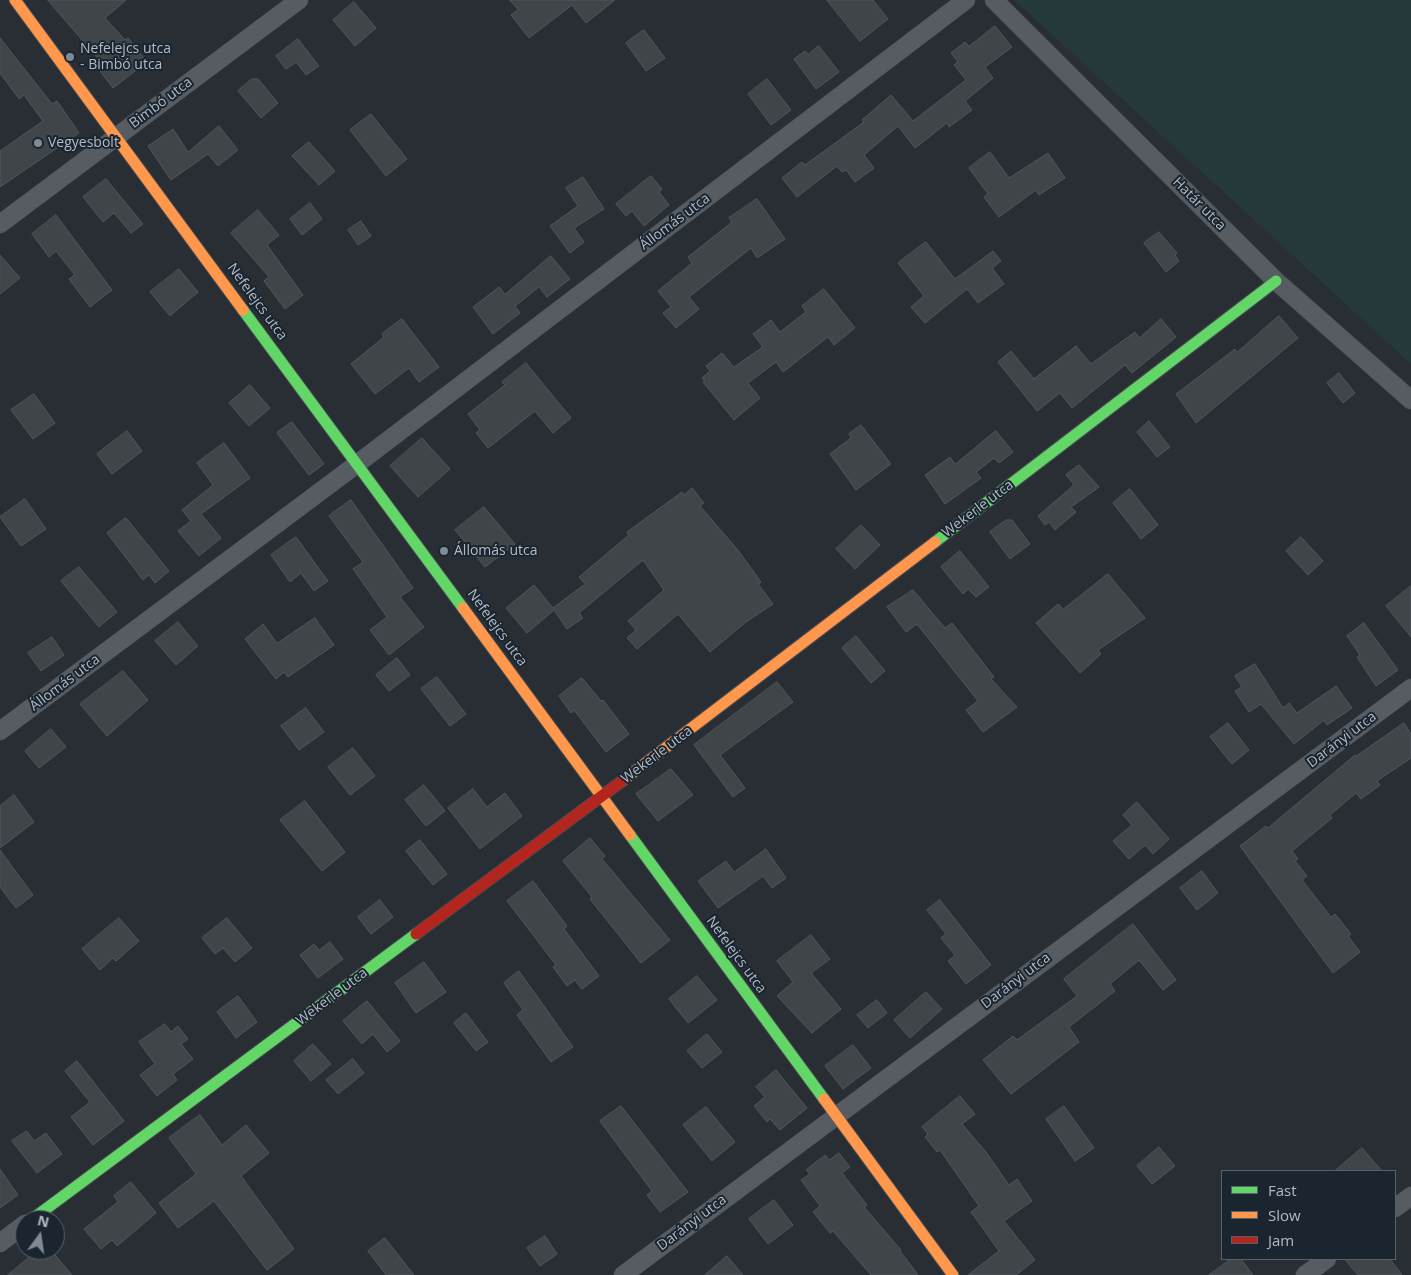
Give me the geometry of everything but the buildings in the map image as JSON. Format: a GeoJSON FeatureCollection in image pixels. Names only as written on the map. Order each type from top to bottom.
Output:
{"type":"FeatureCollection","features":[{"type":"Feature","properties":{"kind":"street","name":"Nefelejcs utca"},"geometry":{"type":"LineString","coordinates":[[15,0],[117,136],[953,1275]]}},
{"type":"Feature","properties":{"kind":"street","name":"Bimbó utca"},"geometry":{"type":"LineString","coordinates":[[0,224],[299,0]]}},
{"type":"Feature","properties":{"kind":"street","name":"Állomás utca"},"geometry":{"type":"LineString","coordinates":[[0,732],[357,464],[966,0]]}},
{"type":"Feature","properties":{"kind":"street","name":"Határ utca"},"geometry":{"type":"LineString","coordinates":[[994,0],[1276,281],[1411,400]]}},
{"type":"Feature","properties":{"kind":"street","name":"Wekerle utca"},"geometry":{"type":"LineString","coordinates":[[44,1210],[602,797],[1276,281]]}},
{"type":"Feature","properties":{"kind":"street","name":"Darányi utca"},"geometry":{"type":"LineString","coordinates":[[623,1275],[1411,688]]}},
{"type":"Feature","properties":{"kind":"street"},"geometry":{"type":"LineString","coordinates":[[1396,1207],[1411,1196]]}},
{"type":"Feature","properties":{"kind":"street"},"geometry":{"type":"LineString","coordinates":[[0,1243],[15,1232]]}},
{"type":"Feature","properties":{"kind":"street"},"geometry":{"type":"LineString","coordinates":[[1305,1275],[1326,1260]]}},
{"type":"Feature","properties":{"kind":"green space"},"geometry":{"type":"Polygon","coordinates":[[[1014,0],[1411,0],[1411,364],[1014,0]]]}},
{"type":"Feature","properties":{"kind":"traffic: fast"},"geometry":{"type":"LineString","coordinates":[[935,542],[1276,281]]}},
{"type":"Feature","properties":{"kind":"traffic: fast"},"geometry":{"type":"LineString","coordinates":[[243,310],[463,608]]}},
{"type":"Feature","properties":{"kind":"traffic: fast"},"geometry":{"type":"LineString","coordinates":[[630,835],[824,1099]]}},
{"type":"Feature","properties":{"kind":"traffic: fast"},"geometry":{"type":"LineString","coordinates":[[44,1210],[416,934]]}},
{"type":"Feature","properties":{"kind":"traffic: slow"},"geometry":{"type":"LineString","coordinates":[[15,0],[243,310]]}},
{"type":"Feature","properties":{"kind":"traffic: slow"},"geometry":{"type":"LineString","coordinates":[[622,781],[935,542]]}},
{"type":"Feature","properties":{"kind":"traffic: slow"},"geometry":{"type":"LineString","coordinates":[[463,608],[630,835]]}},
{"type":"Feature","properties":{"kind":"traffic: slow"},"geometry":{"type":"LineString","coordinates":[[824,1099],[953,1275]]}},
{"type":"Feature","properties":{"kind":"traffic: jam"},"geometry":{"type":"LineString","coordinates":[[416,934],[622,781]]}},
{"type":"Feature","properties":{"kind":"place","name":"Nefelejcs utca - Bimbó utca"},"geometry":{"type":"Point","coordinates":[70,57]}},
{"type":"Feature","properties":{"kind":"place","name":"Vegyesbolt"},"geometry":{"type":"Point","coordinates":[38,143]}},
{"type":"Feature","properties":{"kind":"place","name":"Állomás utca"},"geometry":{"type":"Point","coordinates":[444,551]}}]}
